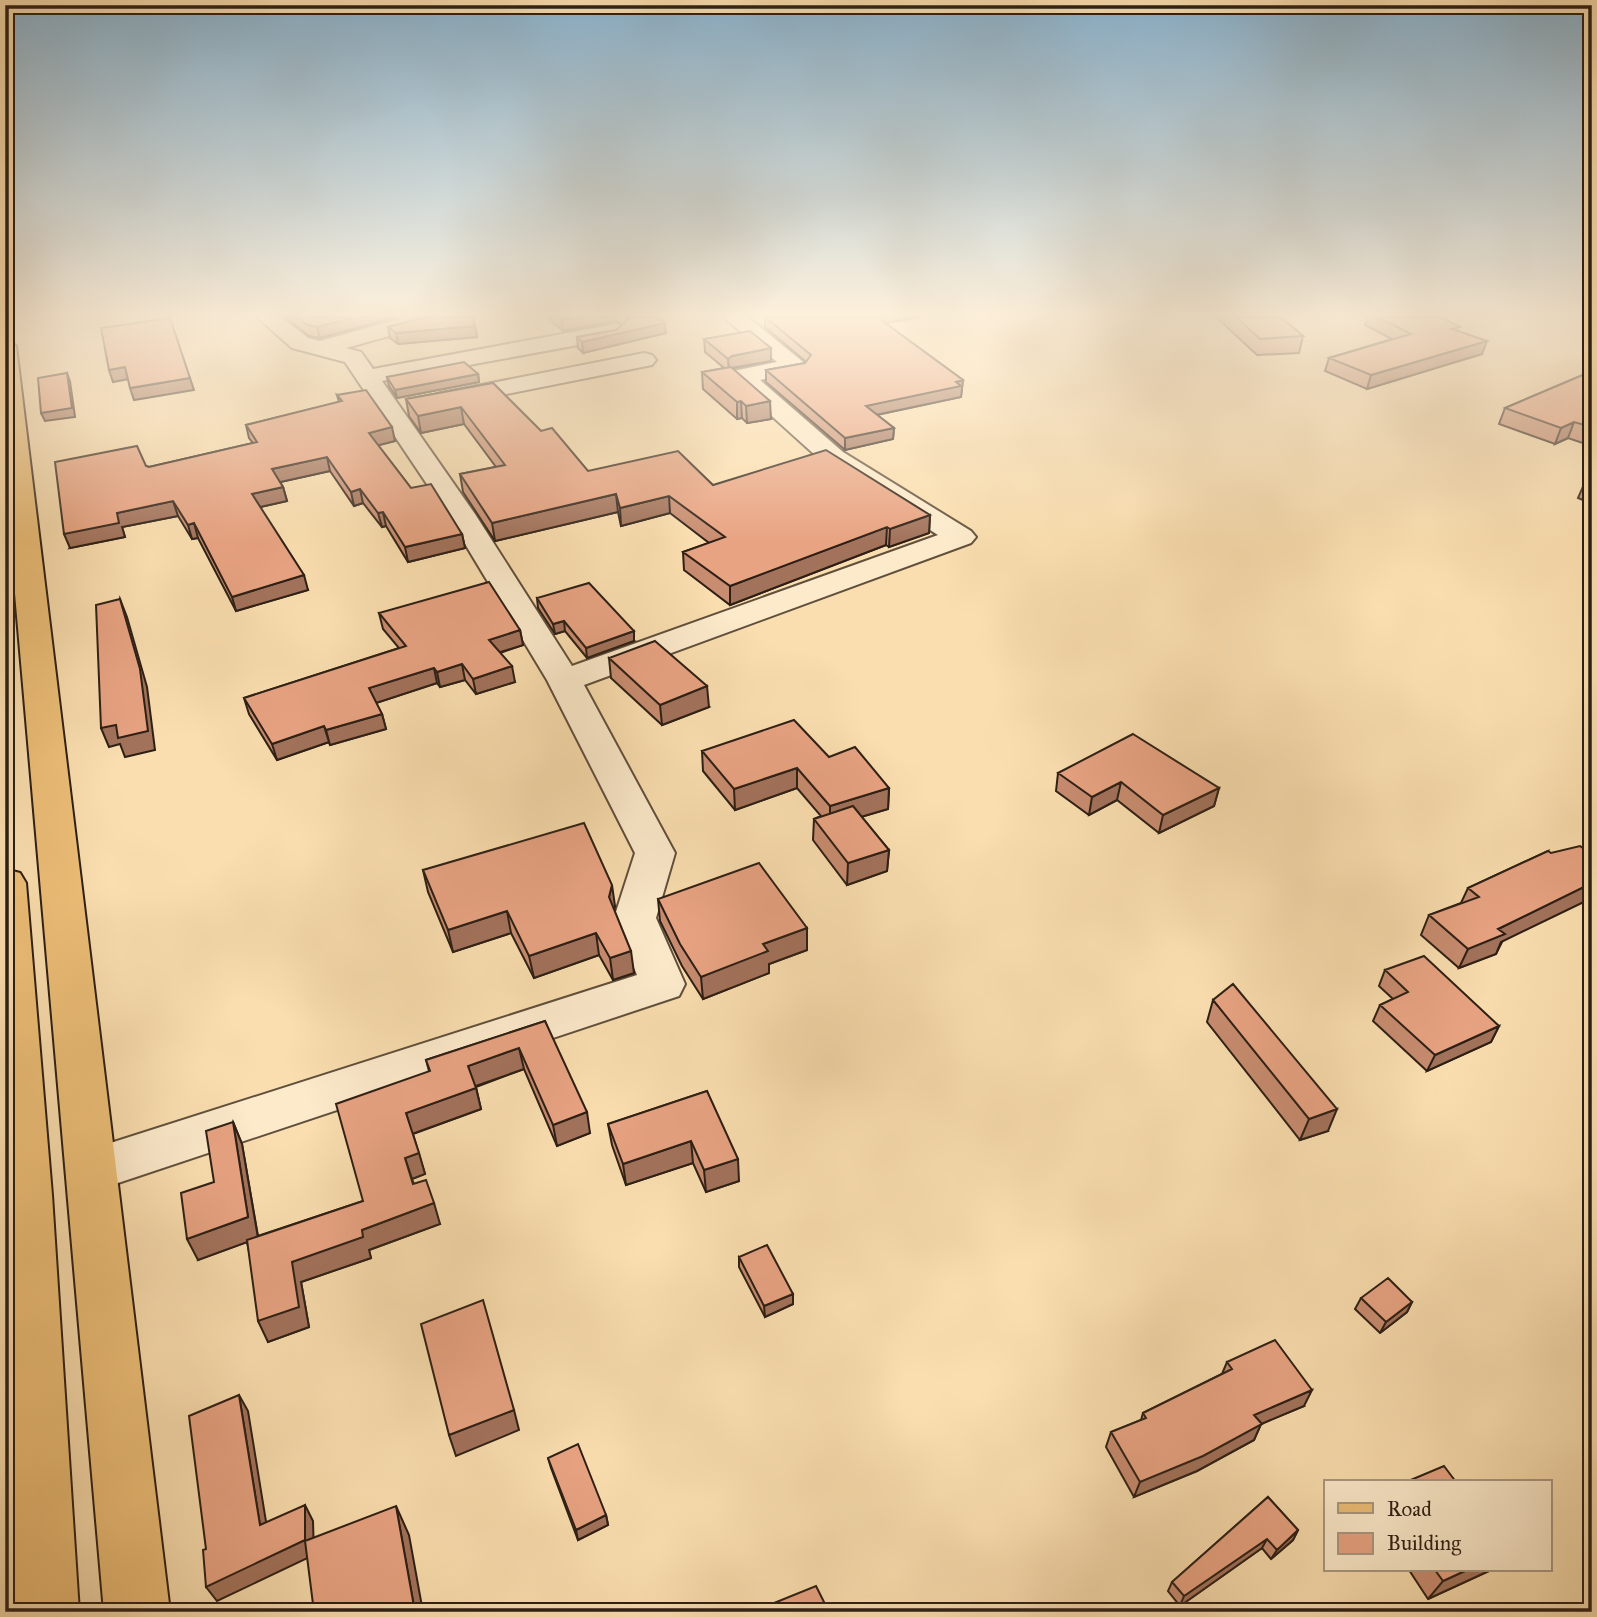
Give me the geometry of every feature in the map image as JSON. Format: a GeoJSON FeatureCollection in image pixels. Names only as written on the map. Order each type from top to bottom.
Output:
{"type":"FeatureCollection","features":[{"type":"Feature","properties":{"kind":"main road"},"geometry":{"type":"LineString","coordinates":[[10,392],[137,1612]]}},
{"type":"Feature","properties":{"kind":"main road"},"geometry":{"type":"LineString","coordinates":[[5,883],[26,1195],[46,1612]]}},
{"type":"Feature","properties":{"kind":"street"},"geometry":{"type":"LineString","coordinates":[[91,1170],[663,984],[635,918],[655,853],[564,680],[461,514],[412,406],[391,392]]}},
{"type":"Feature","properties":{"kind":"street"},"geometry":{"type":"LineString","coordinates":[[412,406],[480,392]]}},
{"type":"Feature","properties":{"kind":"street"},"geometry":{"type":"LineString","coordinates":[[564,680],[961,537],[834,458],[760,392]]}},
{"type":"Feature","properties":{"kind":"building"},"geometry":{"type":"Polygon","coordinates":[[[39,392],[70,392],[72,408],[41,413],[39,392]]]}},
{"type":"Feature","properties":{"kind":"building"},"geometry":{"type":"Polygon","coordinates":[[[368,392],[392,427],[369,433],[411,488],[431,484],[462,534],[405,547],[383,512],[378,513],[360,489],[351,492],[327,457],[272,469],[283,487],[252,494],[304,575],[232,597],[194,523],[188,525],[173,501],[117,513],[119,523],[64,534],[55,462],[137,446],[146,466],[149,467],[257,442],[246,425],[342,401],[337,395],[368,392]]]}},
{"type":"Feature","properties":{"kind":"building"},"geometry":{"type":"Polygon","coordinates":[[[442,392],[502,392],[541,431],[552,428],[588,471],[678,451],[713,485],[826,450],[930,515],[890,529],[887,527],[730,586],[683,552],[725,537],[669,496],[620,508],[616,494],[492,523],[460,474],[505,465],[461,407],[418,416],[406,399],[442,392]]]}},
{"type":"Feature","properties":{"kind":"building"},"geometry":{"type":"Polygon","coordinates":[[[726,392],[760,392],[770,401],[746,406],[741,401],[737,402],[726,392]]]}},
{"type":"Feature","properties":{"kind":"building"},"geometry":{"type":"Polygon","coordinates":[[[792,392],[930,392],[866,406],[894,428],[845,438],[792,392]]]}},
{"type":"Feature","properties":{"kind":"building"},"geometry":{"type":"Polygon","coordinates":[[[1542,392],[1592,392],[1592,427],[1574,422],[1561,428],[1505,408],[1542,392]]]}},
{"type":"Feature","properties":{"kind":"building"},"geometry":{"type":"Polygon","coordinates":[[[489,582],[520,630],[489,640],[512,666],[473,679],[462,664],[437,672],[434,668],[369,688],[382,714],[326,730],[324,726],[272,744],[244,698],[406,646],[379,613],[489,582]]]}},
{"type":"Feature","properties":{"kind":"building"},"geometry":{"type":"Polygon","coordinates":[[[589,583],[634,631],[586,648],[564,621],[553,624],[537,598],[589,583]]]}},
{"type":"Feature","properties":{"kind":"building"},"geometry":{"type":"Polygon","coordinates":[[[120,599],[140,669],[148,731],[118,738],[116,725],[101,728],[96,605],[120,599]]]}},
{"type":"Feature","properties":{"kind":"building"},"geometry":{"type":"Polygon","coordinates":[[[655,641],[707,686],[660,705],[609,658],[655,641]]]}},
{"type":"Feature","properties":{"kind":"building"},"geometry":{"type":"Polygon","coordinates":[[[794,720],[829,757],[855,747],[889,788],[830,806],[797,768],[734,789],[702,751],[794,720]]]}},
{"type":"Feature","properties":{"kind":"building"},"geometry":{"type":"Polygon","coordinates":[[[1133,734],[1219,788],[1163,815],[1121,782],[1092,797],[1058,773],[1133,734]]]}},
{"type":"Feature","properties":{"kind":"building"},"geometry":{"type":"Polygon","coordinates":[[[853,806],[889,850],[848,863],[814,819],[853,806]]]}},
{"type":"Feature","properties":{"kind":"building"},"geometry":{"type":"Polygon","coordinates":[[[584,823],[612,885],[609,897],[631,951],[610,958],[596,933],[529,956],[507,911],[448,930],[423,870],[584,823]]]}},
{"type":"Feature","properties":{"kind":"building"},"geometry":{"type":"Polygon","coordinates":[[[1580,846],[1592,855],[1592,883],[1498,929],[1505,934],[1468,949],[1429,915],[1479,897],[1468,888],[1548,851],[1551,853],[1580,846]]]}},
{"type":"Feature","properties":{"kind":"building"},"geometry":{"type":"Polygon","coordinates":[[[759,863],[807,928],[763,944],[768,951],[701,977],[680,944],[658,899],[759,863]]]}},
{"type":"Feature","properties":{"kind":"building"},"geometry":{"type":"Polygon","coordinates":[[[1424,956],[1499,1026],[1435,1055],[1380,1005],[1408,992],[1385,970],[1424,956]]]}},
{"type":"Feature","properties":{"kind":"building"},"geometry":{"type":"Polygon","coordinates":[[[1233,984],[1337,1109],[1309,1119],[1213,1000],[1233,984]]]}},
{"type":"Feature","properties":{"kind":"building"},"geometry":{"type":"Polygon","coordinates":[[[545,1021],[587,1112],[553,1125],[519,1048],[468,1066],[476,1088],[406,1113],[419,1153],[405,1158],[413,1184],[426,1180],[434,1203],[362,1230],[363,1237],[292,1262],[299,1307],[258,1321],[247,1240],[363,1201],[336,1104],[430,1071],[426,1060],[545,1021]]]}},
{"type":"Feature","properties":{"kind":"building"},"geometry":{"type":"Polygon","coordinates":[[[707,1091],[738,1159],[704,1170],[691,1141],[623,1164],[608,1124],[707,1091]]]}},
{"type":"Feature","properties":{"kind":"building"},"geometry":{"type":"Polygon","coordinates":[[[233,1122],[248,1217],[187,1239],[181,1193],[214,1182],[206,1131],[233,1122]]]}},
{"type":"Feature","properties":{"kind":"building"},"geometry":{"type":"Polygon","coordinates":[[[767,1245],[793,1294],[764,1306],[739,1257],[767,1245]]]}},
{"type":"Feature","properties":{"kind":"building"},"geometry":{"type":"Polygon","coordinates":[[[1388,1278],[1412,1302],[1386,1322],[1361,1298],[1388,1278]]]}},
{"type":"Feature","properties":{"kind":"building"},"geometry":{"type":"Polygon","coordinates":[[[483,1300],[514,1410],[449,1435],[421,1324],[483,1300]]]}},
{"type":"Feature","properties":{"kind":"building"},"geometry":{"type":"Polygon","coordinates":[[[1275,1340],[1312,1390],[1254,1415],[1262,1424],[1203,1456],[1140,1482],[1111,1432],[1146,1418],[1143,1413],[1232,1369],[1227,1362],[1275,1340]]]}},
{"type":"Feature","properties":{"kind":"building"},"geometry":{"type":"Polygon","coordinates":[[[239,1395],[260,1525],[305,1505],[305,1540],[206,1587],[203,1550],[206,1549],[189,1416],[239,1395]]]}},
{"type":"Feature","properties":{"kind":"building"},"geometry":{"type":"Polygon","coordinates":[[[578,1444],[606,1515],[576,1530],[548,1458],[578,1444]]]}},
{"type":"Feature","properties":{"kind":"building"},"geometry":{"type":"Polygon","coordinates":[[[1444,1466],[1454,1480],[1411,1480],[1444,1466]]]}},
{"type":"Feature","properties":{"kind":"building"},"geometry":{"type":"Polygon","coordinates":[[[1268,1497],[1298,1530],[1277,1550],[1267,1539],[1184,1596],[1172,1582],[1268,1497]]]}},
{"type":"Feature","properties":{"kind":"building"},"geometry":{"type":"Polygon","coordinates":[[[396,1506],[415,1612],[314,1612],[305,1541],[396,1506]]]}},
{"type":"Feature","properties":{"kind":"building"},"geometry":{"type":"Polygon","coordinates":[[[1436,1572],[1463,1572],[1443,1581],[1436,1572]]]}},
{"type":"Feature","properties":{"kind":"building"},"geometry":{"type":"Polygon","coordinates":[[[816,1586],[829,1612],[752,1612],[816,1586]]]}}]}
